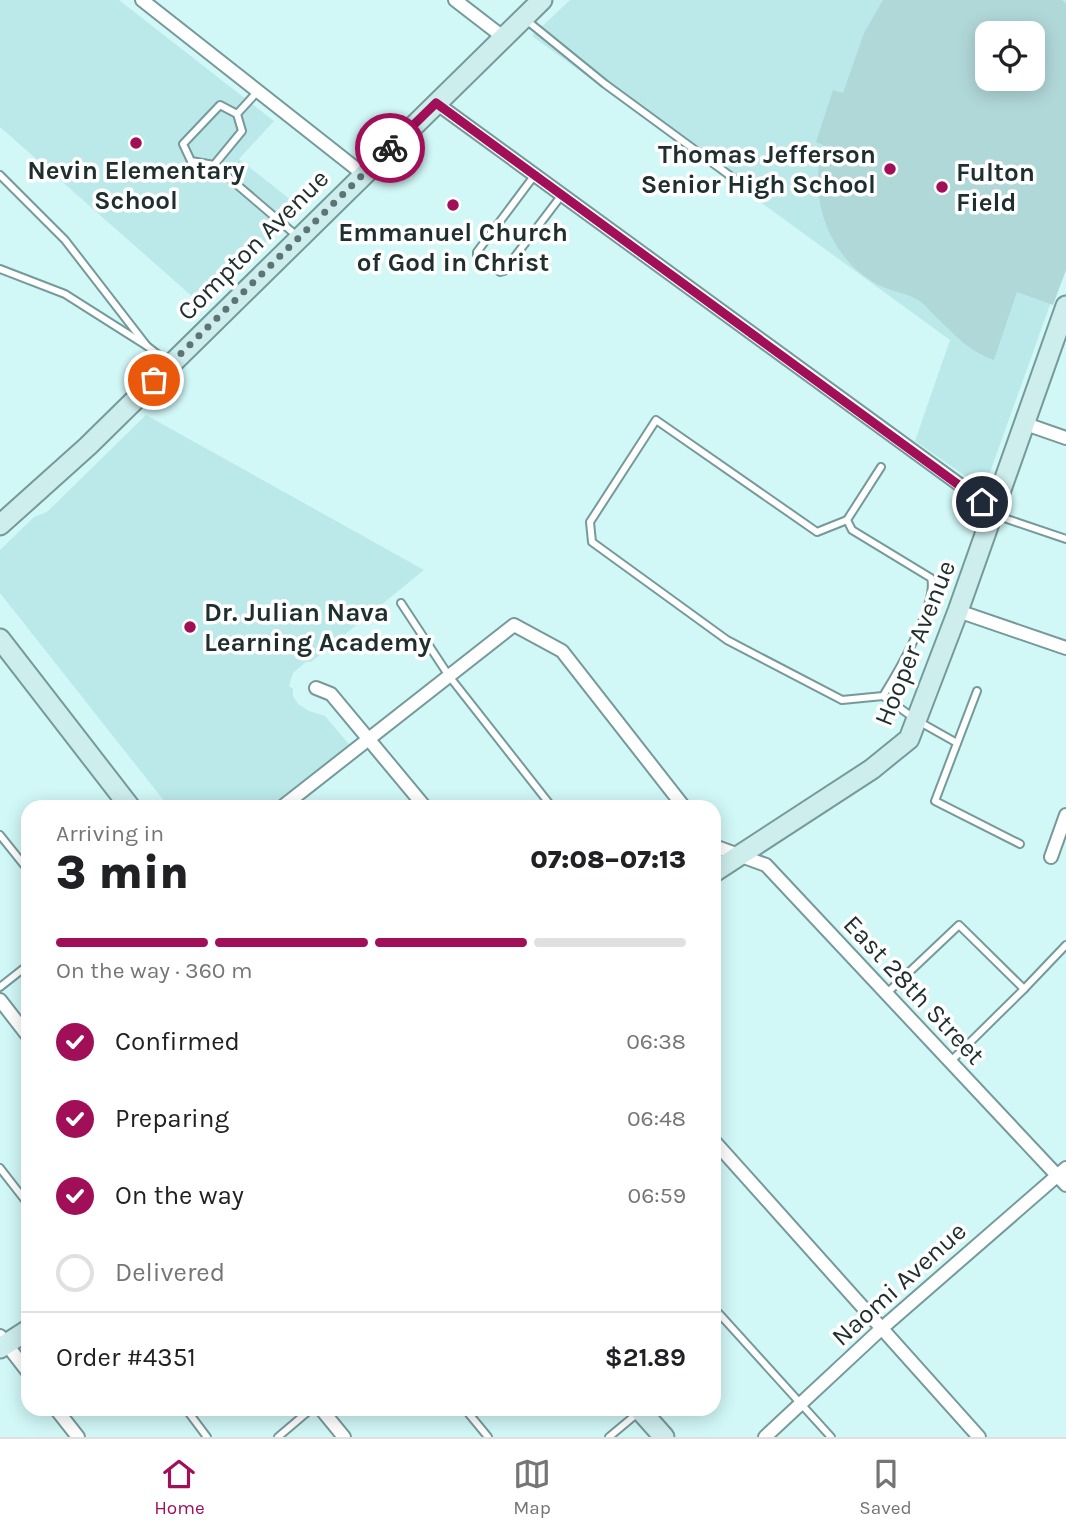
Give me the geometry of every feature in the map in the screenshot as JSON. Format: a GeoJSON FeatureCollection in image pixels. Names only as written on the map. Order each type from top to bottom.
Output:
{"type":"FeatureCollection","features":[{"type":"Feature","properties":{"kind":"street"},"geometry":{"type":"LineString","coordinates":[[142,0],[363,174]]}},
{"type":"Feature","properties":{"kind":"street"},"geometry":{"type":"LineString","coordinates":[[455,0],[503,37]]}},
{"type":"Feature","properties":{"kind":"street","name":"Compton Avenue"},"geometry":{"type":"LineString","coordinates":[[0,525],[88,446],[541,0]]}},
{"type":"Feature","properties":{"kind":"street"},"geometry":{"type":"LineString","coordinates":[[436,103],[993,509]]}},
{"type":"Feature","properties":{"kind":"street","name":"Hooper Avenue"},"geometry":{"type":"LineString","coordinates":[[721,868],[890,756],[909,739],[958,611],[1066,306]]}},
{"type":"Feature","properties":{"kind":"street"},"geometry":{"type":"LineString","coordinates":[[1023,423],[1066,438]]}},
{"type":"Feature","properties":{"kind":"street"},"geometry":{"type":"LineString","coordinates":[[958,611],[1066,648]]}},
{"type":"Feature","properties":{"kind":"street"},"geometry":{"type":"LineString","coordinates":[[291,800],[514,625],[562,651],[679,800]]}},
{"type":"Feature","properties":{"kind":"street"},"geometry":{"type":"LineString","coordinates":[[0,639],[125,800]]}},
{"type":"Feature","properties":{"kind":"street"},"geometry":{"type":"LineString","coordinates":[[316,688],[331,694],[419,800]]}},
{"type":"Feature","properties":{"kind":"street"},"geometry":{"type":"LineString","coordinates":[[1051,858],[1066,815]]}},
{"type":"Feature","properties":{"kind":"street","name":"East 28th Street"},"geometry":{"type":"LineString","coordinates":[[721,849],[766,865],[950,1062],[1063,1177]]}},
{"type":"Feature","properties":{"kind":"street"},"geometry":{"type":"LineString","coordinates":[[0,1000],[21,1027]]}},
{"type":"Feature","properties":{"kind":"street"},"geometry":{"type":"LineString","coordinates":[[721,1149],[979,1437]]}},
{"type":"Feature","properties":{"kind":"street","name":"Naomi Avenue"},"geometry":{"type":"LineString","coordinates":[[765,1437],[881,1329],[1063,1177]]}},
{"type":"Feature","properties":{"kind":"street"},"geometry":{"type":"LineString","coordinates":[[21,1334],[2,1343],[21,1364]]}},
{"type":"Feature","properties":{"kind":"street"},"geometry":{"type":"LineString","coordinates":[[62,1416],[78,1437]]}},
{"type":"Feature","properties":{"kind":"street"},"geometry":{"type":"LineString","coordinates":[[327,1416],[344,1437]]}},
{"type":"Feature","properties":{"kind":"street"},"geometry":{"type":"LineString","coordinates":[[645,1416],[664,1437]]}},
{"type":"Feature","properties":{"kind":"lane"},"geometry":{"type":"LineString","coordinates":[[524,17],[541,34],[605,84],[740,183]]}},
{"type":"Feature","properties":{"kind":"lane"},"geometry":{"type":"LineString","coordinates":[[237,114],[258,91]]}},
{"type":"Feature","properties":{"kind":"lane"},"geometry":{"type":"LineString","coordinates":[[214,165],[242,131],[237,114],[220,105],[183,144],[191,162],[214,165],[298,238]]}},
{"type":"Feature","properties":{"kind":"lane"},"geometry":{"type":"LineString","coordinates":[[0,175],[65,240],[147,346]]}},
{"type":"Feature","properties":{"kind":"lane"},"geometry":{"type":"LineString","coordinates":[[534,176],[477,252],[477,256],[483,261],[500,272],[504,271],[561,196]]}},
{"type":"Feature","properties":{"kind":"lane"},"geometry":{"type":"LineString","coordinates":[[0,270],[65,294],[147,346],[170,364]]}},
{"type":"Feature","properties":{"kind":"lane"},"geometry":{"type":"LineString","coordinates":[[880,467],[847,520],[817,532],[656,420],[590,522],[592,542],[727,640],[842,700],[883,696],[957,744]]}},
{"type":"Feature","properties":{"kind":"lane"},"geometry":{"type":"LineString","coordinates":[[993,509],[1007,519],[1066,539]]}},
{"type":"Feature","properties":{"kind":"lane"},"geometry":{"type":"LineString","coordinates":[[847,520],[852,530],[931,578],[933,586],[929,604],[902,666],[883,696]]}},
{"type":"Feature","properties":{"kind":"lane"},"geometry":{"type":"LineString","coordinates":[[401,603],[449,676],[546,800]]}},
{"type":"Feature","properties":{"kind":"lane"},"geometry":{"type":"LineString","coordinates":[[977,691],[935,801],[1020,844]]}},
{"type":"Feature","properties":{"kind":"lane"},"geometry":{"type":"LineString","coordinates":[[0,835],[21,861]]}},
{"type":"Feature","properties":{"kind":"lane"},"geometry":{"type":"LineString","coordinates":[[886,994],[959,925],[1024,989]]}},
{"type":"Feature","properties":{"kind":"lane"},"geometry":{"type":"LineString","coordinates":[[950,1062],[1066,945]]}},
{"type":"Feature","properties":{"kind":"lane"},"geometry":{"type":"LineString","coordinates":[[0,987],[21,970]]}},
{"type":"Feature","properties":{"kind":"lane"},"geometry":{"type":"LineString","coordinates":[[0,1168],[21,1195]]}},
{"type":"Feature","properties":{"kind":"lane"},"geometry":{"type":"LineString","coordinates":[[721,1316],[831,1437]]}},
{"type":"Feature","properties":{"kind":"lane"},"geometry":{"type":"LineString","coordinates":[[191,1416],[207,1437]]}},
{"type":"Feature","properties":{"kind":"lane"},"geometry":{"type":"LineString","coordinates":[[278,1437],[303,1416]]}},
{"type":"Feature","properties":{"kind":"lane"},"geometry":{"type":"LineString","coordinates":[[471,1416],[488,1437]]}},
{"type":"Feature","properties":{"kind":"lane"},"geometry":{"type":"LineString","coordinates":[[608,1437],[632,1416]]}},
{"type":"Feature","properties":{"kind":"shaded area","name":"Nevin Elementary School"},"geometry":{"type":"Polygon","coordinates":[[[0,0],[119,0],[274,121],[239,159],[301,208],[202,305],[0,127],[0,0]]]}},
{"type":"Feature","properties":{"kind":"shaded area","name":"Thomas Jefferson Senior High School"},"geometry":{"type":"Polygon","coordinates":[[[570,0],[1066,0],[1066,260],[984,489],[915,441],[950,340],[532,36],[570,0]]]}},
{"type":"Feature","properties":{"kind":"shaded area","name":"Fulton Field"},"geometry":{"type":"Polygon","coordinates":[[[883,0],[1062,0],[1066,4],[1066,270],[1053,305],[1017,292],[994,360],[961,341],[920,301],[873,282],[857,270],[833,240],[820,203],[819,164],[823,145],[816,142],[833,90],[843,93],[864,33],[883,0]]]}},
{"type":"Feature","properties":{"kind":"shaded area","name":"Dr. Julian Nava Learning Academy"},"geometry":{"type":"Polygon","coordinates":[[[146,415],[424,570],[311,662],[306,662],[293,673],[289,686],[293,689],[293,696],[298,704],[325,716],[359,756],[305,800],[163,800],[0,593],[0,550],[34,517],[47,512],[146,415]]]}},
{"type":"Feature","properties":{"kind":"way so far"},"geometry":{"type":"LineString","coordinates":[[154,380],[390,148]]}},
{"type":"Feature","properties":{"kind":"place","name":"Nevin Elementary School"},"geometry":{"type":"Point","coordinates":[136,143]}},
{"type":"Feature","properties":{"kind":"place","name":"Thomas Jefferson Senior High School"},"geometry":{"type":"Point","coordinates":[890,169]}},
{"type":"Feature","properties":{"kind":"place","name":"Fulton Field"},"geometry":{"type":"Point","coordinates":[942,187]}},
{"type":"Feature","properties":{"kind":"place","name":"Emmanuel Church of God in Christ"},"geometry":{"type":"Point","coordinates":[453,205]}},
{"type":"Feature","properties":{"kind":"place","name":"Dr. Julian Nava Learning Academy"},"geometry":{"type":"Point","coordinates":[190,627]}},
{"type":"Feature","properties":{"kind":"route"},"geometry":{"type":"LineString","coordinates":[[390,148],[436,103],[982,502]]}}]}
